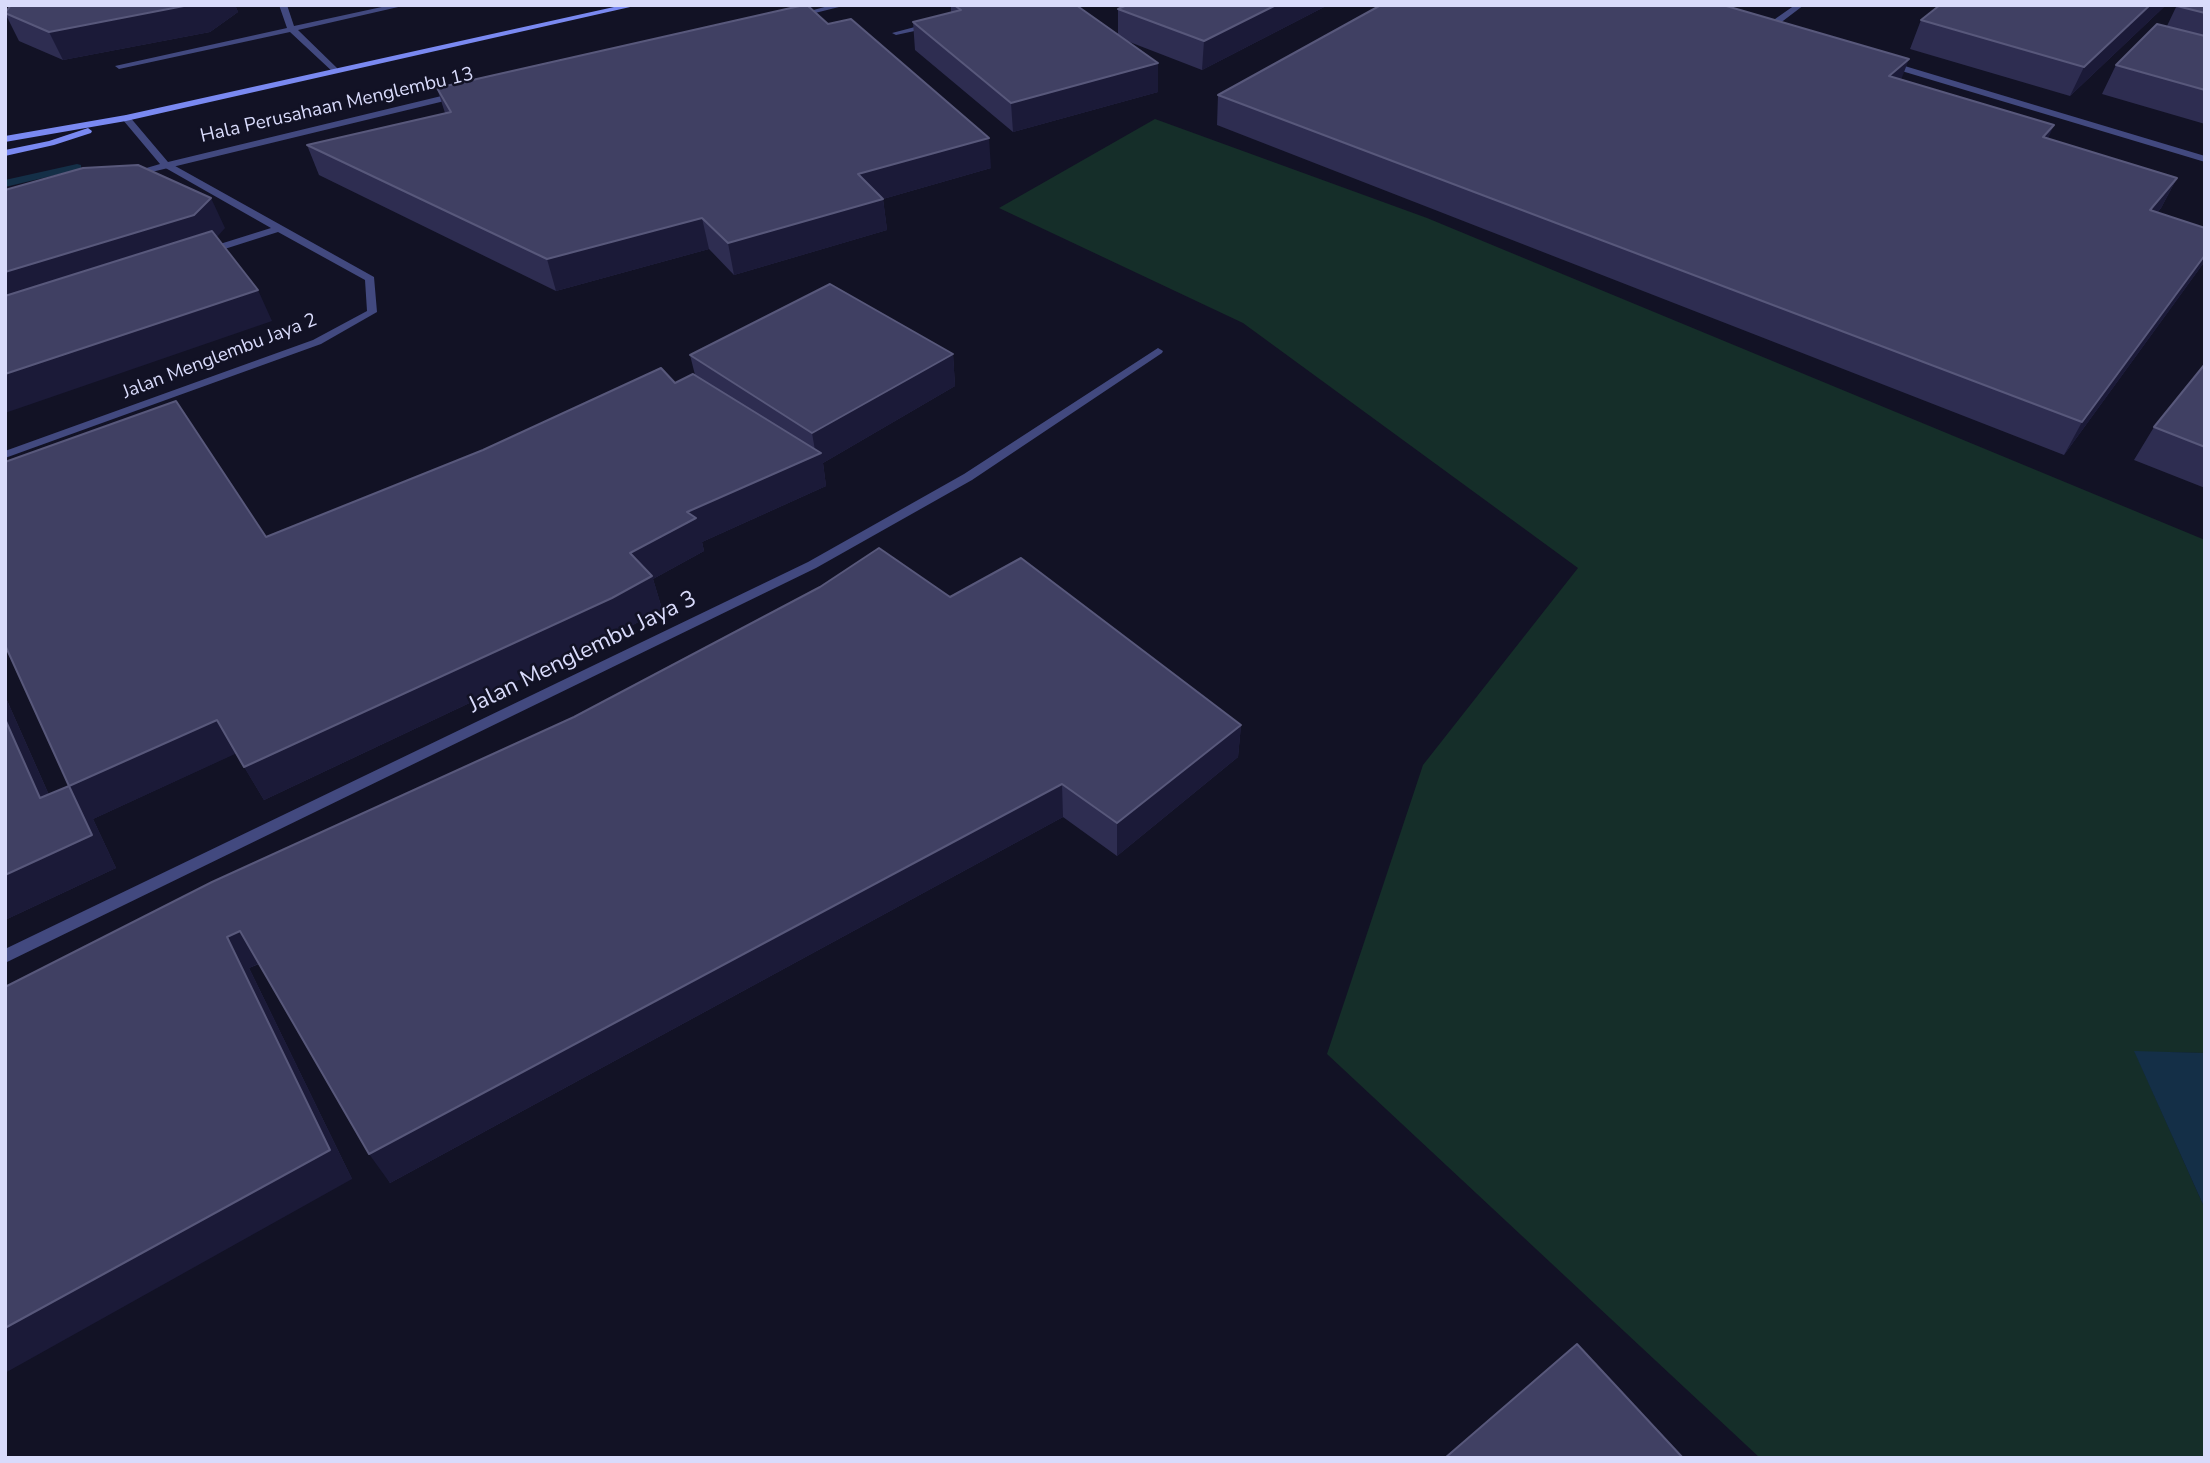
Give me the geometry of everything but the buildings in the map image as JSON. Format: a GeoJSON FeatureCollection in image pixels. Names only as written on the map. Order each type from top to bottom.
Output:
{"type":"FeatureCollection","features":[{"type":"Feature","properties":{"kind":"street"},"geometry":{"type":"LineString","coordinates":[[283,5],[291,28],[334,70]]}},
{"type":"Feature","properties":{"kind":"street"},"geometry":{"type":"LineString","coordinates":[[119,66],[403,5]]}},
{"type":"Feature","properties":{"kind":"street","name":"Hala Perusahaan Menglembu 13"},"geometry":{"type":"LineString","coordinates":[[5,139],[125,118],[635,5]]}},
{"type":"Feature","properties":{"kind":"street"},"geometry":{"type":"LineString","coordinates":[[789,18],[843,5]]}},
{"type":"Feature","properties":{"kind":"street"},"geometry":{"type":"LineString","coordinates":[[1768,28],[1800,5]]}},
{"type":"Feature","properties":{"kind":"street"},"geometry":{"type":"LineString","coordinates":[[896,33],[936,24]]}},
{"type":"Feature","properties":{"kind":"street"},"geometry":{"type":"LineString","coordinates":[[1755,24],[1781,32]]}},
{"type":"Feature","properties":{"kind":"street"},"geometry":{"type":"LineString","coordinates":[[1874,60],[2205,159]]}},
{"type":"Feature","properties":{"kind":"street","name":"Hala Perusahaan Menglembu 13"},"geometry":{"type":"LineString","coordinates":[[125,175],[470,93]]}},
{"type":"Feature","properties":{"kind":"street","name":"Hala Perusahaan Menglembu 13"},"geometry":{"type":"LineString","coordinates":[[5,153],[51,143],[125,118]]}},
{"type":"Feature","properties":{"kind":"street","name":"Jalan Menglembu Jaya 2"},"geometry":{"type":"LineString","coordinates":[[5,455],[317,342],[372,312],[370,279],[165,164],[125,118]]}},
{"type":"Feature","properties":{"kind":"street"},"geometry":{"type":"LineString","coordinates":[[201,253],[280,228]]}},
{"type":"Feature","properties":{"kind":"street","name":"Jalan Menglembu Jaya 3"},"geometry":{"type":"LineString","coordinates":[[5,956],[812,565],[968,477],[1158,351]]}},
{"type":"Feature","properties":{"kind":"green space"},"geometry":{"type":"Polygon","coordinates":[[[1155,119],[1427,218],[2205,540],[2205,1053],[2135,1052],[2205,1209],[2205,1458],[1760,1458],[1327,1054],[1423,765],[1578,568],[1243,323],[999,208],[1155,119]]]}},
{"type":"Feature","properties":{"kind":"water"},"geometry":{"type":"Polygon","coordinates":[[[2134,1051],[2205,1053],[2205,1209],[2134,1051]]]}},
{"type":"Feature","properties":{"kind":"waterway"},"geometry":{"type":"LineString","coordinates":[[5,184],[77,167]]}}]}
